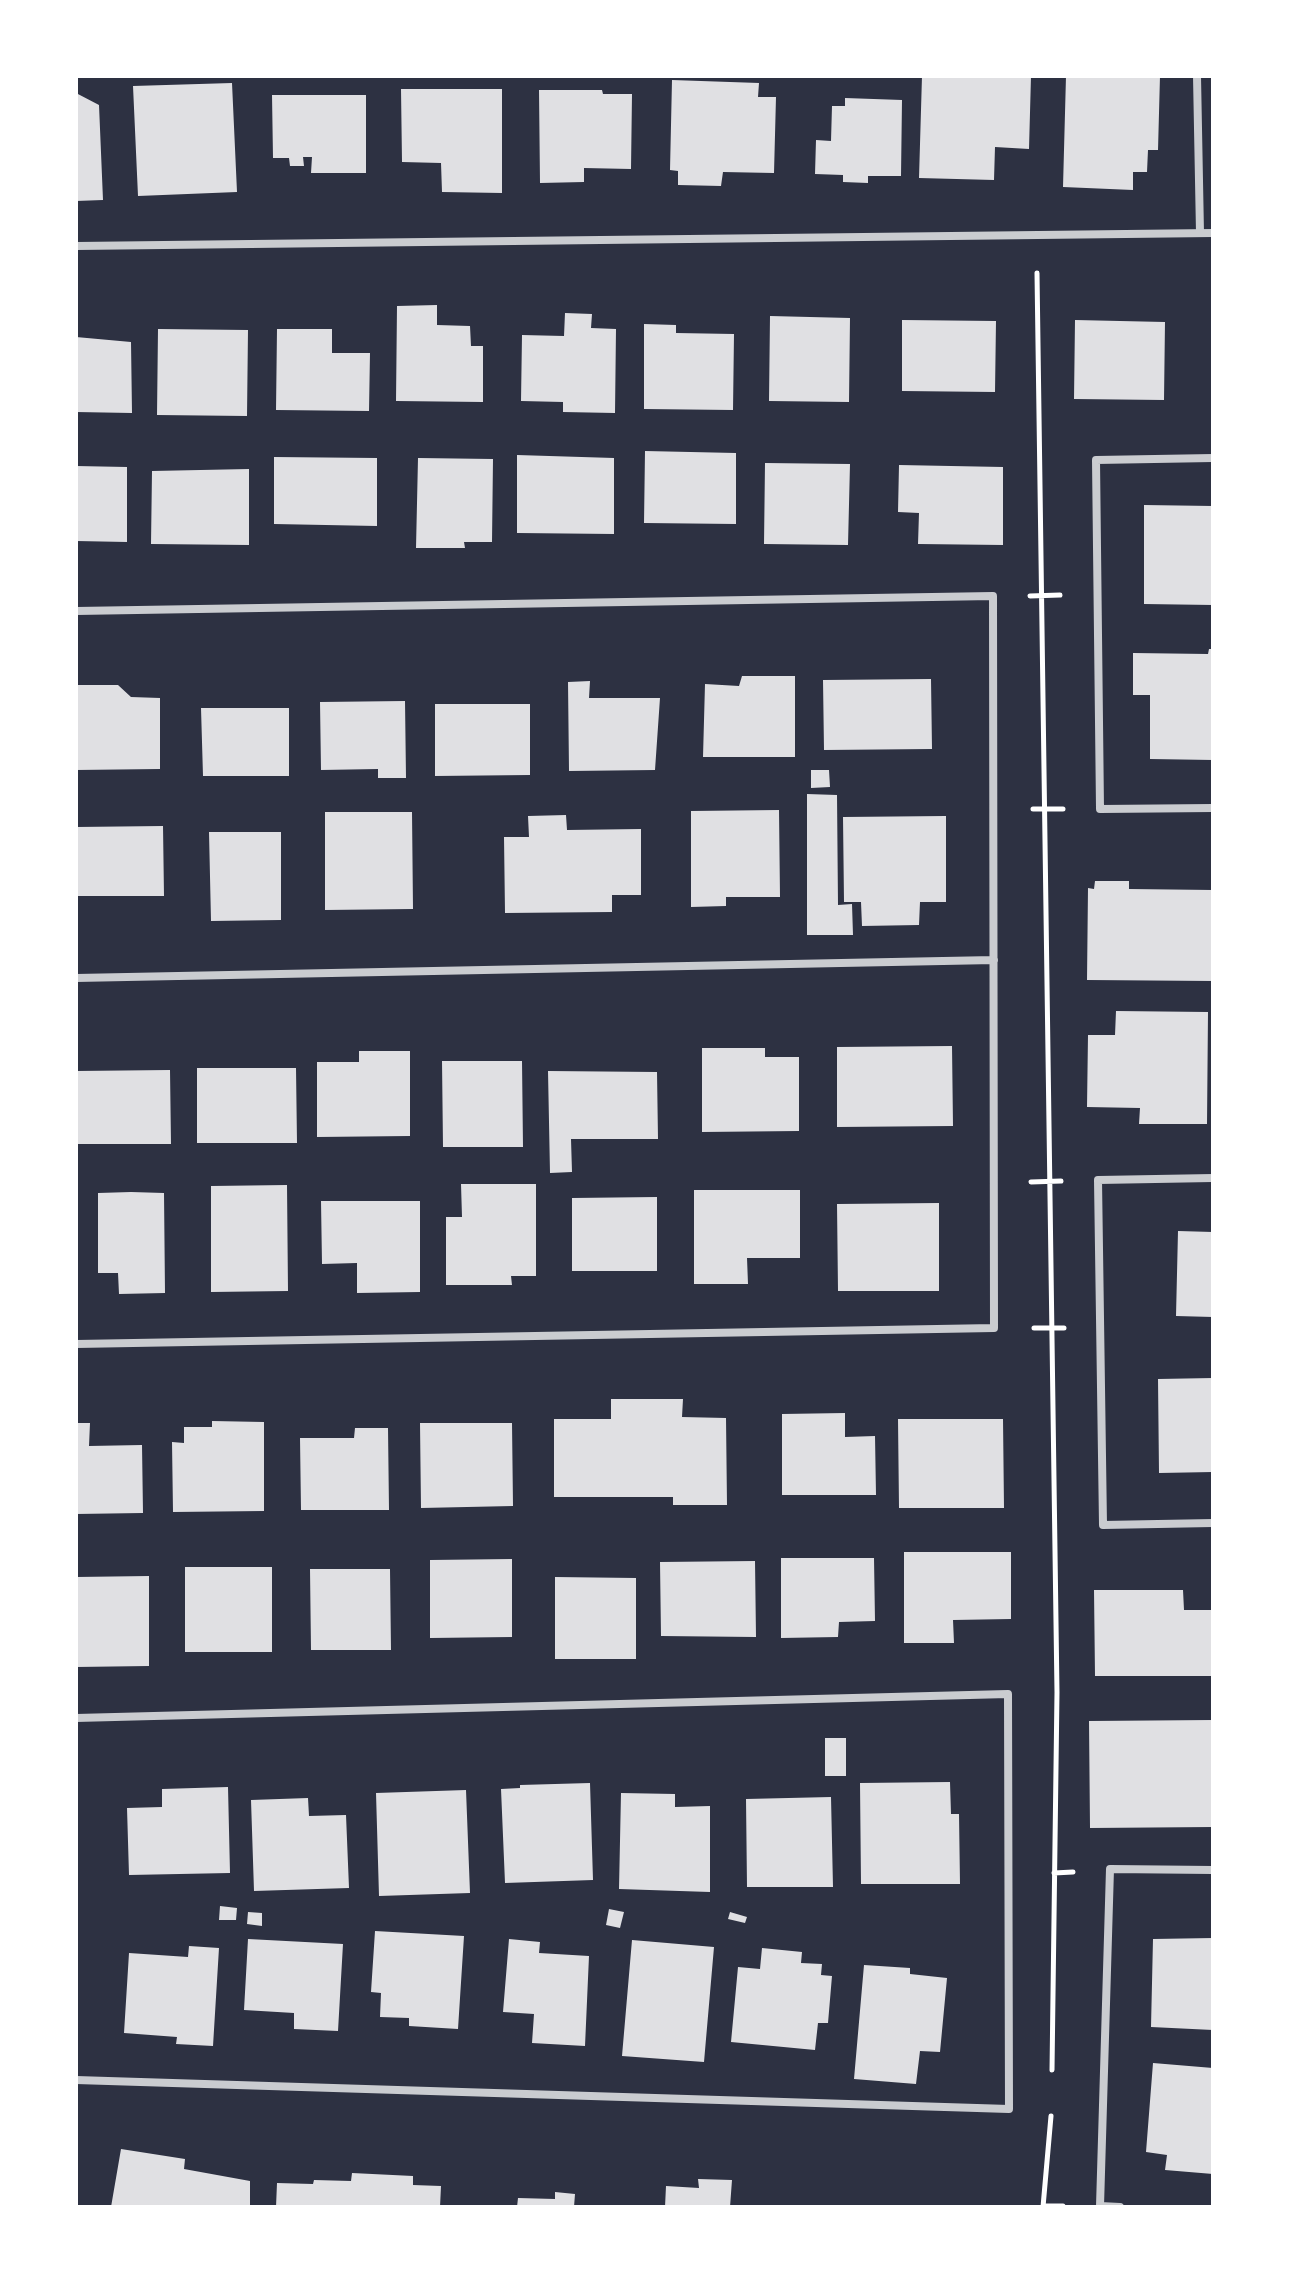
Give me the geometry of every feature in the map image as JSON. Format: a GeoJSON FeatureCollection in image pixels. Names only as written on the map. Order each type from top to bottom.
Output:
{"type":"FeatureCollection","features":[{"type":"Feature","properties":{"kind":"street"},"geometry":{"type":"LineString","coordinates":[[1197,76],[1200,233]]}},
{"type":"Feature","properties":{"kind":"street"},"geometry":{"type":"LineString","coordinates":[[76,246],[1213,233]]}},
{"type":"Feature","properties":{"kind":"street"},"geometry":{"type":"LineString","coordinates":[[1213,458],[1096,460],[1100,809],[1213,808]]}},
{"type":"Feature","properties":{"kind":"street"},"geometry":{"type":"LineString","coordinates":[[76,611],[993,596],[994,960],[994,1328],[76,1344]]}},
{"type":"Feature","properties":{"kind":"street"},"geometry":{"type":"LineString","coordinates":[[76,978],[994,960]]}},
{"type":"Feature","properties":{"kind":"street"},"geometry":{"type":"LineString","coordinates":[[1213,1178],[1098,1180],[1103,1525],[1213,1523]]}},
{"type":"Feature","properties":{"kind":"street"},"geometry":{"type":"LineString","coordinates":[[76,1718],[1008,1694],[1009,2109],[76,2080]]}},
{"type":"Feature","properties":{"kind":"street"},"geometry":{"type":"LineString","coordinates":[[1120,2207],[1100,2206],[1110,1869],[1213,1870]]}},
{"type":"Feature","properties":{"kind":"path"},"geometry":{"type":"LineString","coordinates":[[1037,234],[1057,1692],[1052,2078]]}},
{"type":"Feature","properties":{"kind":"path"},"geometry":{"type":"LineString","coordinates":[[993,596],[1097,595]]}},
{"type":"Feature","properties":{"kind":"path"},"geometry":{"type":"LineString","coordinates":[[993,809],[1100,809]]}},
{"type":"Feature","properties":{"kind":"path"},"geometry":{"type":"LineString","coordinates":[[994,1184],[1098,1180]]}},
{"type":"Feature","properties":{"kind":"path"},"geometry":{"type":"LineString","coordinates":[[994,1328],[1101,1327]]}},
{"type":"Feature","properties":{"kind":"path"},"geometry":{"type":"LineString","coordinates":[[1009,2109],[1052,2109],[1043,2207]]}},
{"type":"Feature","properties":{"kind":"building"},"geometry":{"type":"Polygon","coordinates":[[[922,76],[1031,76],[1029,149],[995,147],[994,180],[919,178],[922,76]]]}},
{"type":"Feature","properties":{"kind":"building"},"geometry":{"type":"Polygon","coordinates":[[[1066,76],[1160,76],[1158,150],[1148,150],[1147,172],[1133,172],[1133,190],[1063,187],[1066,76]]]}},
{"type":"Feature","properties":{"kind":"building"},"geometry":{"type":"Polygon","coordinates":[[[672,80],[759,83],[758,97],[776,97],[774,173],[723,172],[721,186],[678,185],[678,171],[670,170],[672,80]]]}},
{"type":"Feature","properties":{"kind":"building"},"geometry":{"type":"Polygon","coordinates":[[[232,83],[237,192],[138,196],[133,86],[232,83]]]}},
{"type":"Feature","properties":{"kind":"building"},"geometry":{"type":"Polygon","coordinates":[[[401,89],[502,89],[502,193],[442,192],[441,163],[402,162],[401,89]]]}},
{"type":"Feature","properties":{"kind":"building"},"geometry":{"type":"Polygon","coordinates":[[[539,90],[602,90],[603,94],[632,94],[631,169],[584,168],[584,182],[540,183],[539,90]]]}},
{"type":"Feature","properties":{"kind":"building"},"geometry":{"type":"Polygon","coordinates":[[[76,93],[99,105],[103,200],[76,201],[76,93]]]}},
{"type":"Feature","properties":{"kind":"building"},"geometry":{"type":"Polygon","coordinates":[[[272,95],[366,95],[366,173],[311,173],[312,157],[303,157],[304,166],[290,166],[289,158],[273,158],[272,95]]]}},
{"type":"Feature","properties":{"kind":"building"},"geometry":{"type":"Polygon","coordinates":[[[845,98],[902,100],[901,176],[868,176],[868,183],[843,182],[843,175],[815,174],[816,140],[831,141],[832,106],[845,106],[845,98]]]}},
{"type":"Feature","properties":{"kind":"building"},"geometry":{"type":"Polygon","coordinates":[[[437,305],[437,325],[470,326],[471,346],[483,346],[483,402],[396,401],[397,306],[437,305]]]}},
{"type":"Feature","properties":{"kind":"building"},"geometry":{"type":"Polygon","coordinates":[[[565,313],[592,314],[591,328],[616,329],[615,413],[563,412],[563,402],[521,401],[522,335],[564,336],[565,313]]]}},
{"type":"Feature","properties":{"kind":"building"},"geometry":{"type":"Polygon","coordinates":[[[770,316],[850,318],[849,402],[769,401],[770,316]]]}},
{"type":"Feature","properties":{"kind":"building"},"geometry":{"type":"Polygon","coordinates":[[[902,320],[996,321],[995,392],[902,391],[902,320]]]}},
{"type":"Feature","properties":{"kind":"building"},"geometry":{"type":"Polygon","coordinates":[[[1075,320],[1165,322],[1164,400],[1074,399],[1075,320]]]}},
{"type":"Feature","properties":{"kind":"building"},"geometry":{"type":"Polygon","coordinates":[[[644,324],[676,325],[676,333],[734,334],[733,410],[644,409],[644,324]]]}},
{"type":"Feature","properties":{"kind":"building"},"geometry":{"type":"Polygon","coordinates":[[[158,329],[248,330],[247,416],[157,415],[158,329]]]}},
{"type":"Feature","properties":{"kind":"building"},"geometry":{"type":"Polygon","coordinates":[[[277,329],[332,329],[332,353],[370,353],[369,411],[276,410],[277,329]]]}},
{"type":"Feature","properties":{"kind":"building"},"geometry":{"type":"Polygon","coordinates":[[[76,337],[131,342],[132,413],[76,412],[76,337]]]}},
{"type":"Feature","properties":{"kind":"building"},"geometry":{"type":"Polygon","coordinates":[[[645,451],[736,453],[736,524],[644,523],[645,451]]]}},
{"type":"Feature","properties":{"kind":"building"},"geometry":{"type":"Polygon","coordinates":[[[517,455],[614,458],[614,534],[517,533],[517,455]]]}},
{"type":"Feature","properties":{"kind":"building"},"geometry":{"type":"Polygon","coordinates":[[[274,457],[377,458],[377,526],[274,524],[274,457]]]}},
{"type":"Feature","properties":{"kind":"building"},"geometry":{"type":"Polygon","coordinates":[[[418,458],[493,459],[492,542],[464,542],[465,548],[416,548],[418,458]]]}},
{"type":"Feature","properties":{"kind":"building"},"geometry":{"type":"Polygon","coordinates":[[[765,463],[850,464],[848,545],[764,544],[765,463]]]}},
{"type":"Feature","properties":{"kind":"building"},"geometry":{"type":"Polygon","coordinates":[[[899,465],[1003,467],[1003,545],[918,544],[919,513],[898,512],[899,465]]]}},
{"type":"Feature","properties":{"kind":"building"},"geometry":{"type":"Polygon","coordinates":[[[76,466],[127,467],[127,542],[76,541],[76,466]]]}},
{"type":"Feature","properties":{"kind":"building"},"geometry":{"type":"Polygon","coordinates":[[[249,469],[249,545],[151,544],[152,471],[249,469]]]}},
{"type":"Feature","properties":{"kind":"building"},"geometry":{"type":"Polygon","coordinates":[[[1144,505],[1213,506],[1213,605],[1144,604],[1144,505]]]}},
{"type":"Feature","properties":{"kind":"building"},"geometry":{"type":"Polygon","coordinates":[[[1209,649],[1213,649],[1213,760],[1150,759],[1150,695],[1133,695],[1133,653],[1208,654],[1209,649]]]}},
{"type":"Feature","properties":{"kind":"building"},"geometry":{"type":"Polygon","coordinates":[[[742,676],[795,676],[795,757],[703,757],[705,684],[739,686],[742,676]]]}},
{"type":"Feature","properties":{"kind":"building"},"geometry":{"type":"Polygon","coordinates":[[[931,679],[932,749],[824,750],[823,680],[931,679]]]}},
{"type":"Feature","properties":{"kind":"building"},"geometry":{"type":"Polygon","coordinates":[[[590,681],[589,698],[660,698],[655,770],[569,771],[568,682],[590,681]]]}},
{"type":"Feature","properties":{"kind":"building"},"geometry":{"type":"Polygon","coordinates":[[[76,685],[118,685],[131,697],[160,698],[160,769],[76,770],[76,685]]]}},
{"type":"Feature","properties":{"kind":"building"},"geometry":{"type":"Polygon","coordinates":[[[405,701],[406,778],[378,778],[378,769],[321,770],[320,702],[405,701]]]}},
{"type":"Feature","properties":{"kind":"building"},"geometry":{"type":"Polygon","coordinates":[[[435,704],[530,704],[530,775],[435,776],[435,704]]]}},
{"type":"Feature","properties":{"kind":"building"},"geometry":{"type":"Polygon","coordinates":[[[201,708],[289,708],[289,776],[203,776],[201,708]]]}},
{"type":"Feature","properties":{"kind":"building"},"geometry":{"type":"Polygon","coordinates":[[[811,770],[829,770],[830,787],[811,788],[811,770]]]}},
{"type":"Feature","properties":{"kind":"building"},"geometry":{"type":"Polygon","coordinates":[[[807,794],[837,795],[838,905],[852,904],[853,935],[807,935],[807,794]]]}},
{"type":"Feature","properties":{"kind":"building"},"geometry":{"type":"Polygon","coordinates":[[[779,810],[780,897],[726,897],[726,906],[691,907],[691,811],[779,810]]]}},
{"type":"Feature","properties":{"kind":"building"},"geometry":{"type":"Polygon","coordinates":[[[325,812],[412,812],[413,909],[325,910],[325,812]]]}},
{"type":"Feature","properties":{"kind":"building"},"geometry":{"type":"Polygon","coordinates":[[[566,815],[567,830],[641,829],[641,895],[612,895],[612,912],[505,913],[504,837],[529,837],[528,816],[566,815]]]}},
{"type":"Feature","properties":{"kind":"building"},"geometry":{"type":"Polygon","coordinates":[[[946,816],[946,902],[920,902],[919,925],[862,926],[861,902],[844,902],[843,817],[946,816]]]}},
{"type":"Feature","properties":{"kind":"building"},"geometry":{"type":"Polygon","coordinates":[[[163,826],[164,896],[76,896],[76,827],[163,826]]]}},
{"type":"Feature","properties":{"kind":"building"},"geometry":{"type":"Polygon","coordinates":[[[209,832],[281,832],[281,920],[211,921],[209,832]]]}},
{"type":"Feature","properties":{"kind":"building"},"geometry":{"type":"Polygon","coordinates":[[[1095,881],[1129,881],[1129,889],[1213,890],[1213,981],[1087,980],[1088,888],[1094,889],[1095,881]]]}},
{"type":"Feature","properties":{"kind":"building"},"geometry":{"type":"Polygon","coordinates":[[[1116,1011],[1208,1012],[1207,1124],[1139,1124],[1140,1108],[1087,1107],[1088,1035],[1115,1035],[1116,1011]]]}},
{"type":"Feature","properties":{"kind":"building"},"geometry":{"type":"Polygon","coordinates":[[[952,1046],[953,1126],[837,1127],[837,1047],[952,1046]]]}},
{"type":"Feature","properties":{"kind":"building"},"geometry":{"type":"Polygon","coordinates":[[[702,1048],[765,1048],[765,1057],[799,1057],[799,1131],[702,1132],[702,1048]]]}},
{"type":"Feature","properties":{"kind":"building"},"geometry":{"type":"Polygon","coordinates":[[[359,1051],[410,1051],[410,1136],[317,1137],[317,1062],[359,1062],[359,1051]]]}},
{"type":"Feature","properties":{"kind":"building"},"geometry":{"type":"Polygon","coordinates":[[[442,1061],[522,1061],[523,1147],[443,1147],[442,1061]]]}},
{"type":"Feature","properties":{"kind":"building"},"geometry":{"type":"Polygon","coordinates":[[[197,1068],[296,1068],[297,1143],[197,1143],[197,1068]]]}},
{"type":"Feature","properties":{"kind":"building"},"geometry":{"type":"Polygon","coordinates":[[[170,1070],[171,1144],[76,1144],[76,1071],[170,1070]]]}},
{"type":"Feature","properties":{"kind":"building"},"geometry":{"type":"Polygon","coordinates":[[[548,1071],[657,1072],[658,1139],[571,1139],[572,1172],[550,1173],[548,1071]]]}},
{"type":"Feature","properties":{"kind":"building"},"geometry":{"type":"Polygon","coordinates":[[[461,1184],[536,1184],[536,1276],[511,1276],[512,1285],[446,1285],[446,1217],[462,1217],[461,1184]]]}},
{"type":"Feature","properties":{"kind":"building"},"geometry":{"type":"Polygon","coordinates":[[[287,1185],[288,1291],[211,1292],[211,1186],[287,1185]]]}},
{"type":"Feature","properties":{"kind":"building"},"geometry":{"type":"Polygon","coordinates":[[[694,1190],[800,1190],[800,1258],[747,1258],[748,1284],[694,1284],[694,1190]]]}},
{"type":"Feature","properties":{"kind":"building"},"geometry":{"type":"Polygon","coordinates":[[[98,1193],[164,1193],[165,1293],[119,1294],[118,1273],[98,1273],[98,1193]]]}},
{"type":"Feature","properties":{"kind":"building"},"geometry":{"type":"Polygon","coordinates":[[[657,1197],[657,1271],[572,1271],[572,1198],[657,1197]]]}},
{"type":"Feature","properties":{"kind":"building"},"geometry":{"type":"Polygon","coordinates":[[[321,1201],[420,1201],[420,1292],[357,1293],[357,1263],[322,1264],[321,1201]]]}},
{"type":"Feature","properties":{"kind":"building"},"geometry":{"type":"Polygon","coordinates":[[[939,1203],[939,1291],[838,1291],[837,1204],[939,1203]]]}},
{"type":"Feature","properties":{"kind":"building"},"geometry":{"type":"Polygon","coordinates":[[[1178,1231],[1213,1232],[1213,1317],[1176,1316],[1178,1231]]]}},
{"type":"Feature","properties":{"kind":"building"},"geometry":{"type":"Polygon","coordinates":[[[1213,1378],[1213,1472],[1159,1473],[1158,1379],[1213,1378]]]}},
{"type":"Feature","properties":{"kind":"building"},"geometry":{"type":"Polygon","coordinates":[[[611,1399],[683,1399],[682,1417],[726,1418],[727,1505],[673,1505],[673,1497],[554,1497],[554,1419],[611,1419],[611,1399]]]}},
{"type":"Feature","properties":{"kind":"building"},"geometry":{"type":"Polygon","coordinates":[[[845,1413],[845,1437],[875,1436],[876,1495],[782,1495],[782,1414],[845,1413]]]}},
{"type":"Feature","properties":{"kind":"building"},"geometry":{"type":"Polygon","coordinates":[[[898,1419],[1003,1419],[1004,1508],[899,1508],[898,1419]]]}},
{"type":"Feature","properties":{"kind":"building"},"geometry":{"type":"Polygon","coordinates":[[[212,1421],[264,1422],[264,1511],[173,1512],[172,1442],[184,1443],[184,1427],[212,1427],[212,1421]]]}},
{"type":"Feature","properties":{"kind":"building"},"geometry":{"type":"Polygon","coordinates":[[[76,1423],[90,1423],[89,1446],[142,1445],[143,1513],[76,1514],[76,1423]]]}},
{"type":"Feature","properties":{"kind":"building"},"geometry":{"type":"Polygon","coordinates":[[[420,1423],[512,1423],[513,1506],[421,1508],[420,1423]]]}},
{"type":"Feature","properties":{"kind":"building"},"geometry":{"type":"Polygon","coordinates":[[[355,1428],[388,1428],[389,1510],[301,1510],[300,1438],[354,1438],[355,1428]]]}},
{"type":"Feature","properties":{"kind":"building"},"geometry":{"type":"Polygon","coordinates":[[[904,1552],[1011,1552],[1011,1619],[953,1620],[954,1643],[904,1643],[904,1552]]]}},
{"type":"Feature","properties":{"kind":"building"},"geometry":{"type":"Polygon","coordinates":[[[781,1558],[874,1558],[875,1621],[839,1622],[838,1637],[781,1638],[781,1558]]]}},
{"type":"Feature","properties":{"kind":"building"},"geometry":{"type":"Polygon","coordinates":[[[512,1559],[512,1637],[430,1638],[430,1560],[512,1559]]]}},
{"type":"Feature","properties":{"kind":"building"},"geometry":{"type":"Polygon","coordinates":[[[755,1561],[756,1637],[661,1636],[660,1562],[755,1561]]]}},
{"type":"Feature","properties":{"kind":"building"},"geometry":{"type":"Polygon","coordinates":[[[185,1567],[272,1567],[272,1652],[185,1652],[185,1567]]]}},
{"type":"Feature","properties":{"kind":"building"},"geometry":{"type":"Polygon","coordinates":[[[310,1569],[390,1569],[391,1650],[311,1650],[310,1569]]]}},
{"type":"Feature","properties":{"kind":"building"},"geometry":{"type":"Polygon","coordinates":[[[149,1576],[149,1666],[76,1667],[76,1577],[149,1576]]]}},
{"type":"Feature","properties":{"kind":"building"},"geometry":{"type":"Polygon","coordinates":[[[555,1577],[636,1578],[636,1659],[555,1659],[555,1577]]]}},
{"type":"Feature","properties":{"kind":"building"},"geometry":{"type":"Polygon","coordinates":[[[1094,1590],[1183,1590],[1184,1610],[1213,1610],[1213,1676],[1095,1676],[1094,1590]]]}},
{"type":"Feature","properties":{"kind":"building"},"geometry":{"type":"Polygon","coordinates":[[[1213,1720],[1213,1827],[1090,1828],[1089,1721],[1213,1720]]]}},
{"type":"Feature","properties":{"kind":"building"},"geometry":{"type":"Polygon","coordinates":[[[825,1738],[846,1738],[846,1776],[825,1776],[825,1738]]]}},
{"type":"Feature","properties":{"kind":"building"},"geometry":{"type":"Polygon","coordinates":[[[950,1782],[951,1814],[959,1814],[960,1884],[861,1884],[860,1783],[950,1782]]]}},
{"type":"Feature","properties":{"kind":"building"},"geometry":{"type":"Polygon","coordinates":[[[590,1783],[593,1880],[505,1883],[501,1789],[520,1788],[520,1785],[590,1783]]]}},
{"type":"Feature","properties":{"kind":"building"},"geometry":{"type":"Polygon","coordinates":[[[228,1787],[230,1873],[129,1875],[127,1808],[162,1807],[162,1789],[228,1787]]]}},
{"type":"Feature","properties":{"kind":"building"},"geometry":{"type":"Polygon","coordinates":[[[466,1790],[470,1893],[379,1896],[376,1793],[466,1790]]]}},
{"type":"Feature","properties":{"kind":"building"},"geometry":{"type":"Polygon","coordinates":[[[621,1793],[675,1794],[675,1807],[710,1806],[710,1892],[619,1889],[621,1793]]]}},
{"type":"Feature","properties":{"kind":"building"},"geometry":{"type":"Polygon","coordinates":[[[831,1797],[833,1887],[747,1887],[746,1799],[831,1797]]]}},
{"type":"Feature","properties":{"kind":"building"},"geometry":{"type":"Polygon","coordinates":[[[308,1798],[309,1816],[346,1815],[349,1888],[254,1891],[251,1800],[308,1798]]]}},
{"type":"Feature","properties":{"kind":"building"},"geometry":{"type":"Polygon","coordinates":[[[220,1906],[237,1908],[236,1920],[219,1920],[220,1906]]]}},
{"type":"Feature","properties":{"kind":"building"},"geometry":{"type":"Polygon","coordinates":[[[609,1909],[624,1912],[620,1928],[606,1925],[609,1909]]]}},
{"type":"Feature","properties":{"kind":"building"},"geometry":{"type":"Polygon","coordinates":[[[248,1912],[262,1913],[262,1926],[247,1924],[248,1912]]]}},
{"type":"Feature","properties":{"kind":"building"},"geometry":{"type":"Polygon","coordinates":[[[730,1912],[747,1917],[745,1923],[728,1919],[730,1912]]]}},
{"type":"Feature","properties":{"kind":"building"},"geometry":{"type":"Polygon","coordinates":[[[375,1931],[464,1936],[458,2029],[409,2026],[409,2018],[380,2017],[381,1993],[371,1992],[375,1931]]]}},
{"type":"Feature","properties":{"kind":"building"},"geometry":{"type":"Polygon","coordinates":[[[1213,1938],[1213,2030],[1151,2027],[1153,1939],[1213,1938]]]}},
{"type":"Feature","properties":{"kind":"building"},"geometry":{"type":"Polygon","coordinates":[[[248,1939],[343,1944],[338,2031],[294,2029],[294,2013],[244,2010],[248,1939]]]}},
{"type":"Feature","properties":{"kind":"building"},"geometry":{"type":"Polygon","coordinates":[[[509,1939],[540,1942],[539,1953],[589,1956],[585,2046],[532,2043],[534,2014],[503,2012],[509,1939]]]}},
{"type":"Feature","properties":{"kind":"building"},"geometry":{"type":"Polygon","coordinates":[[[632,1940],[714,1947],[704,2062],[622,2056],[632,1940]]]}},
{"type":"Feature","properties":{"kind":"building"},"geometry":{"type":"Polygon","coordinates":[[[189,1946],[219,1948],[213,2046],[176,2044],[177,2037],[124,2033],[129,1953],[188,1957],[189,1946]]]}},
{"type":"Feature","properties":{"kind":"building"},"geometry":{"type":"Polygon","coordinates":[[[762,1948],[802,1952],[801,1963],[822,1964],[821,1975],[832,1976],[828,2023],[818,2023],[815,2050],[731,2042],[738,1967],[760,1969],[762,1948]]]}},
{"type":"Feature","properties":{"kind":"building"},"geometry":{"type":"Polygon","coordinates":[[[864,1965],[910,1968],[910,1974],[947,1978],[940,2052],[920,2051],[916,2084],[854,2079],[864,1965]]]}},
{"type":"Feature","properties":{"kind":"building"},"geometry":{"type":"Polygon","coordinates":[[[1153,2063],[1213,2068],[1213,2174],[1165,2170],[1167,2155],[1146,2152],[1153,2063]]]}},
{"type":"Feature","properties":{"kind":"building"},"geometry":{"type":"Polygon","coordinates":[[[121,2149],[185,2159],[184,2169],[250,2181],[250,2207],[111,2207],[121,2149]]]}},
{"type":"Feature","properties":{"kind":"building"},"geometry":{"type":"Polygon","coordinates":[[[352,2173],[413,2176],[413,2185],[441,2186],[440,2207],[276,2207],[277,2183],[351,2181],[352,2173]]]}},
{"type":"Feature","properties":{"kind":"building"},"geometry":{"type":"Polygon","coordinates":[[[698,2179],[732,2180],[730,2207],[665,2207],[666,2186],[699,2188],[698,2179]]]}},
{"type":"Feature","properties":{"kind":"building"},"geometry":{"type":"Polygon","coordinates":[[[555,2192],[575,2194],[574,2207],[517,2207],[518,2198],[555,2199],[555,2192]]]}}]}
